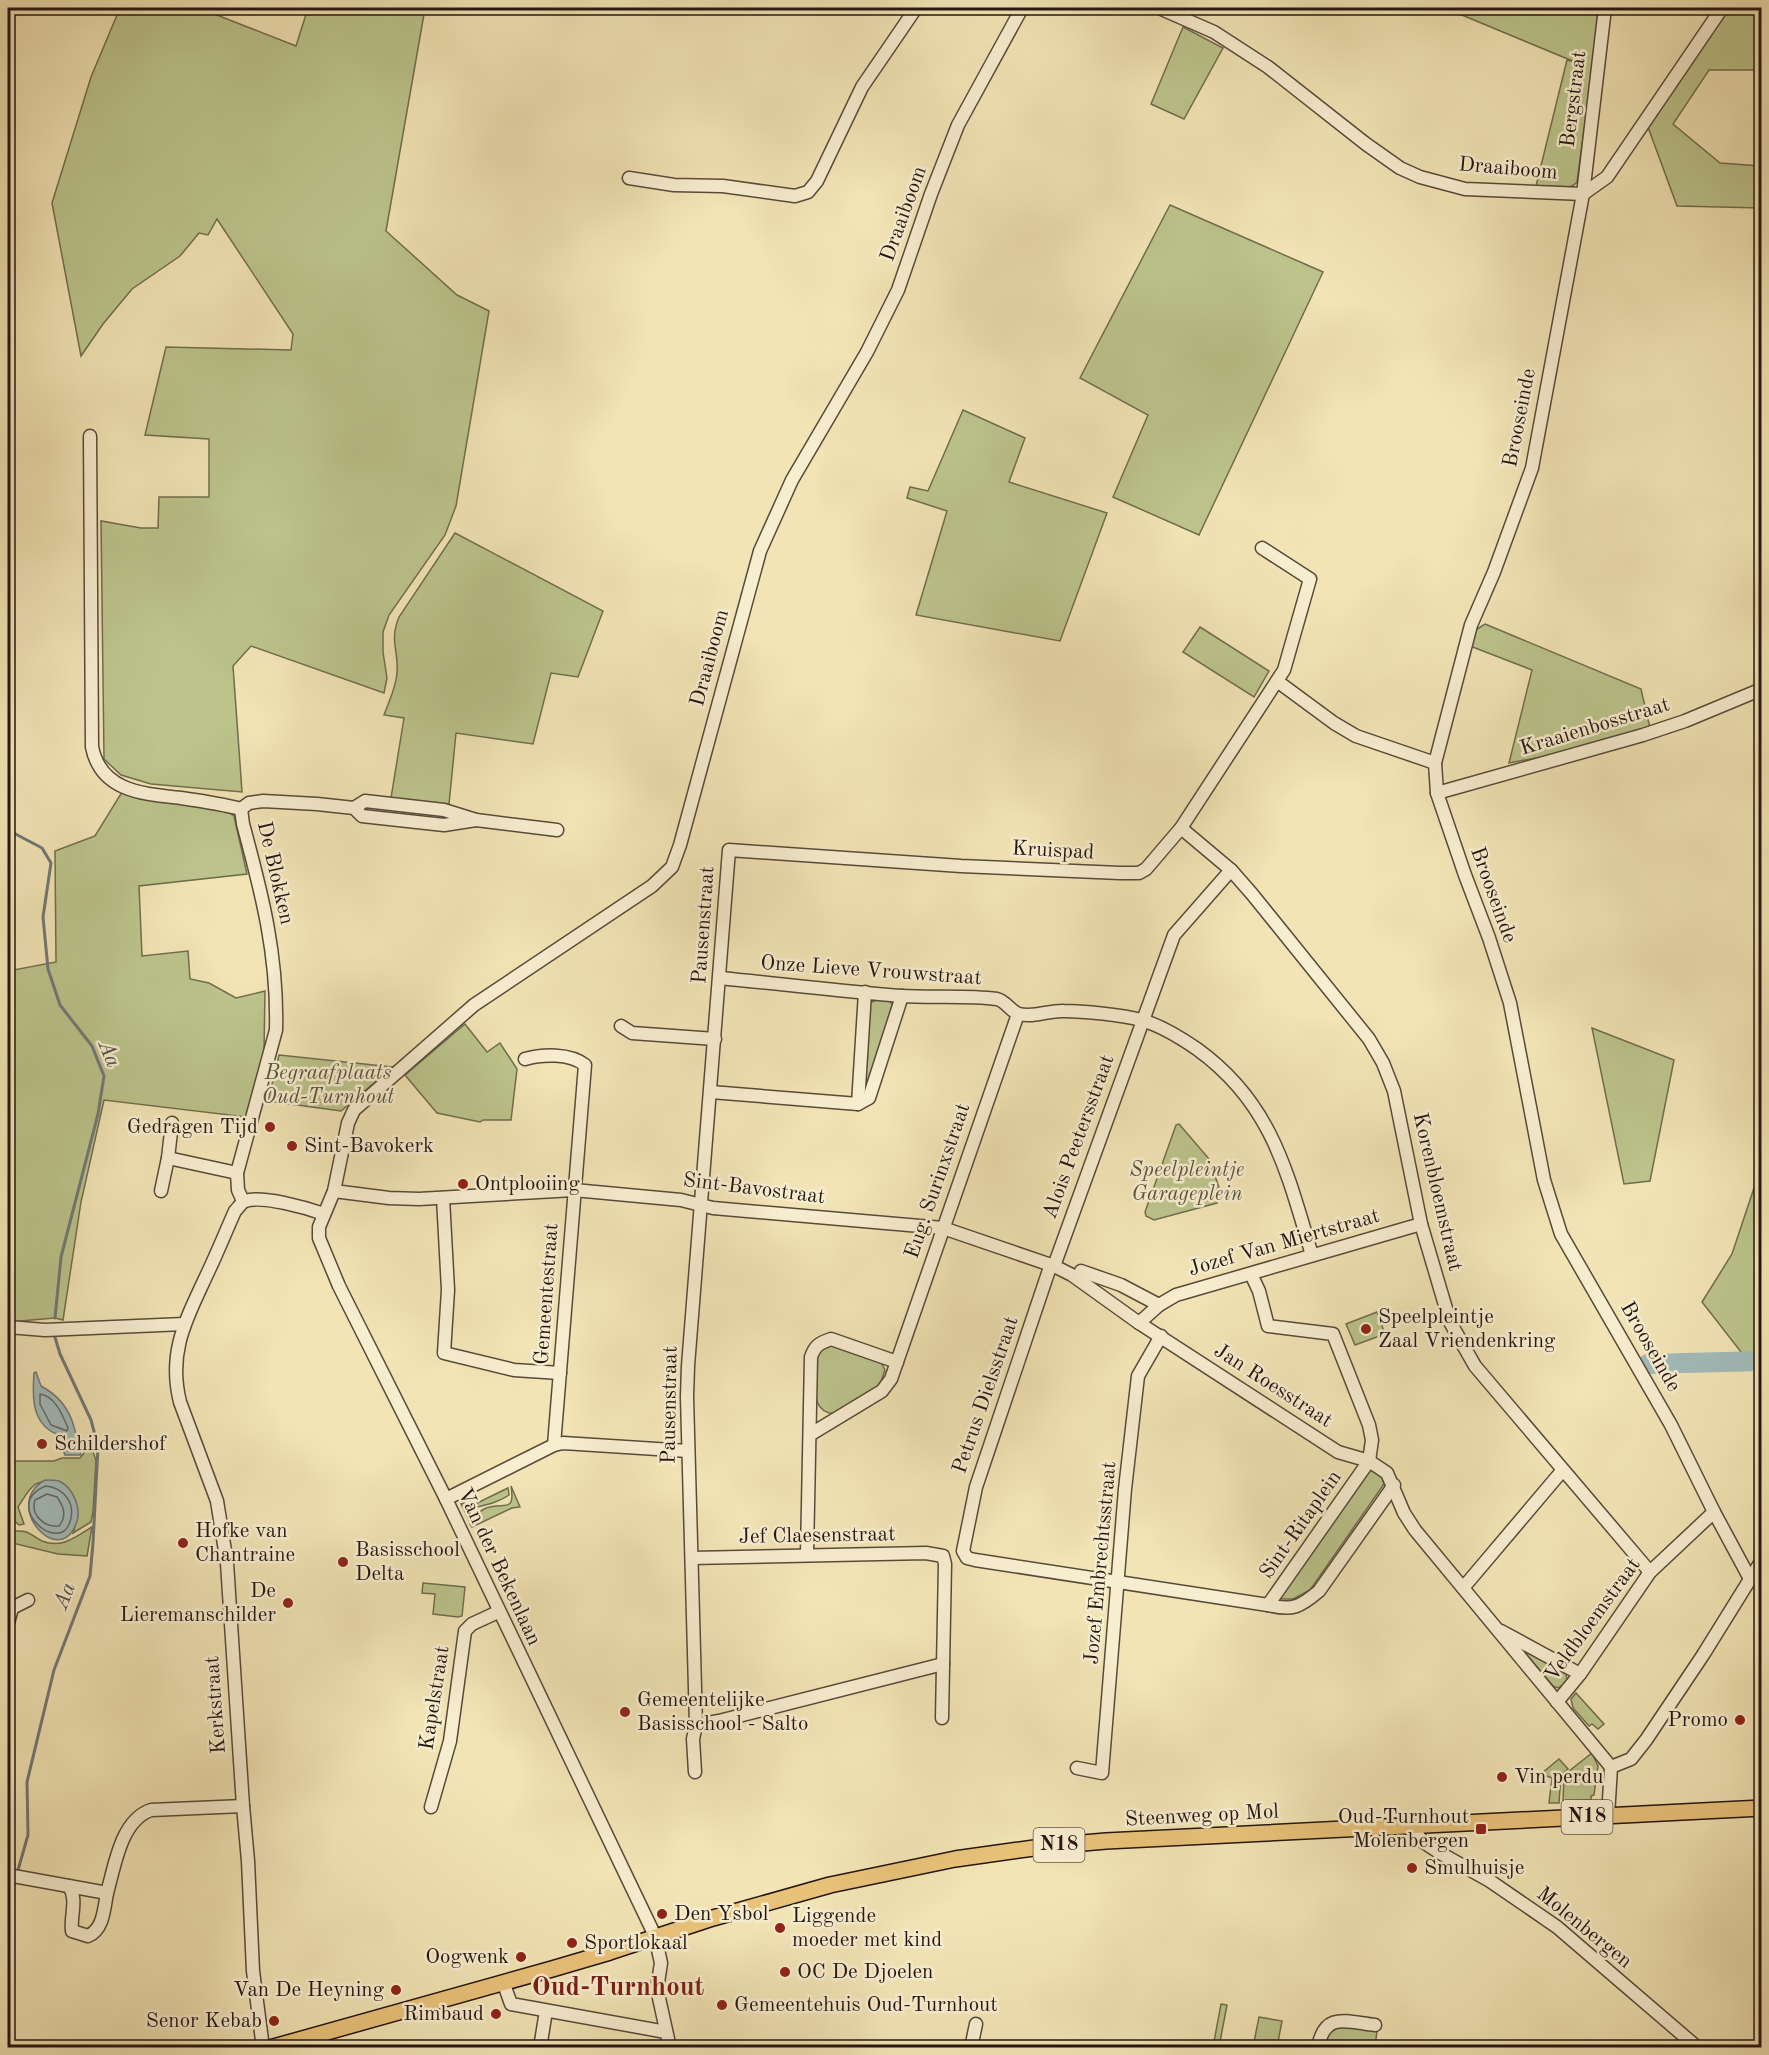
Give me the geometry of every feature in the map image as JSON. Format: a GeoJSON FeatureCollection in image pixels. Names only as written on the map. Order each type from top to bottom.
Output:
{"type":"FeatureCollection","features":[{"type":"Feature","properties":{"kind":"main road","name":"Steenweg op Mol"},"geometry":{"type":"LineString","coordinates":[[655,1936],[830,1885],[1010,1850],[1106,1841],[1761,1808]]}},
{"type":"Feature","properties":{"kind":"main road","name":"N18"},"geometry":{"type":"LineString","coordinates":[[270,2048],[505,1986],[655,1936]]}},
{"type":"Feature","properties":{"kind":"street"},"geometry":{"type":"LineString","coordinates":[[628,178],[674,184],[723,186],[795,196],[808,192],[817,182],[862,87],[916,8]]}},
{"type":"Feature","properties":{"kind":"street","name":"Draaiboom"},"geometry":{"type":"LineString","coordinates":[[324,1214],[334,1191],[348,1123],[354,1110],[474,1005],[652,886],[672,867],[749,587],[764,542],[792,480],[867,352],[898,290],[958,125],[1022,8]]}},
{"type":"Feature","properties":{"kind":"street","name":"Draaiboom"},"geometry":{"type":"LineString","coordinates":[[1159,8],[1214,32],[1268,67],[1400,168],[1420,177],[1465,189],[1582,194]]}},
{"type":"Feature","properties":{"kind":"street","name":"Bergstraat"},"geometry":{"type":"LineString","coordinates":[[1582,194],[1605,8]]}},
{"type":"Feature","properties":{"kind":"street"},"geometry":{"type":"LineString","coordinates":[[1582,194],[1607,177],[1722,8]]}},
{"type":"Feature","properties":{"kind":"street","name":"Brooseinde"},"geometry":{"type":"LineString","coordinates":[[1582,194],[1532,468],[1494,572],[1471,625],[1435,763],[1437,793],[1510,1004],[1545,1180],[1562,1234],[1671,1425],[1749,1577]]}},
{"type":"Feature","properties":{"kind":"street","name":"De Blokken"},"geometry":{"type":"LineString","coordinates":[[90,436],[92,747],[95,761],[104,773],[117,783],[135,791],[241,809],[267,915],[275,965],[276,1030],[237,1173]]}},
{"type":"Feature","properties":{"kind":"street","name":"Kruispad"},"geometry":{"type":"LineString","coordinates":[[729,850],[774,855],[961,866],[1139,873],[1146,869],[1181,828],[1277,681],[1287,658],[1310,579],[1262,548]]}},
{"type":"Feature","properties":{"kind":"street"},"geometry":{"type":"LineString","coordinates":[[1277,681],[1334,723],[1356,736],[1435,763]]}},
{"type":"Feature","properties":{"kind":"street","name":"Kraaienbosstraat"},"geometry":{"type":"LineString","coordinates":[[1437,793],[1643,735],[1685,721],[1761,689]]}},
{"type":"Feature","properties":{"kind":"street"},"geometry":{"type":"LineString","coordinates":[[241,809],[249,803],[263,801],[317,804],[354,808],[362,816],[444,825],[476,820],[557,830]]}},
{"type":"Feature","properties":{"kind":"street","name":"Korenbloemstraat"},"geometry":{"type":"LineString","coordinates":[[1181,828],[1231,870],[1369,1039],[1383,1063],[1394,1090],[1421,1224],[1450,1322],[1462,1345],[1475,1366],[1650,1572]]}},
{"type":"Feature","properties":{"kind":"street","name":"Pausenstraat"},"geometry":{"type":"LineString","coordinates":[[695,1772],[693,1739],[696,1725],[688,1451],[688,1366],[729,850]]}},
{"type":"Feature","properties":{"kind":"street","name":"Alois Peetersstraat"},"geometry":{"type":"LineString","coordinates":[[1054,1266],[1174,935],[1231,870]]}},
{"type":"Feature","properties":{"kind":"street","name":"Onze Lieve Vrouwstraat"},"geometry":{"type":"LineString","coordinates":[[720,978],[902,996],[1000,1000],[1018,1014]]}},
{"type":"Feature","properties":{"kind":"street"},"geometry":{"type":"LineString","coordinates":[[858,1104],[865,992]]}},
{"type":"Feature","properties":{"kind":"street"},"geometry":{"type":"LineString","coordinates":[[711,1092],[858,1104],[869,1098],[902,996]]}},
{"type":"Feature","properties":{"kind":"street"},"geometry":{"type":"LineString","coordinates":[[1018,1014],[1041,1014],[1063,1010],[1142,1020],[1186,1041],[1205,1055],[1236,1082],[1267,1125],[1312,1255]]}},
{"type":"Feature","properties":{"kind":"street","name":"Eug. Surinxstraat"},"geometry":{"type":"LineString","coordinates":[[811,1434],[882,1391],[891,1378],[1018,1014]]}},
{"type":"Feature","properties":{"kind":"street"},"geometry":{"type":"LineString","coordinates":[[621,1026],[632,1033],[715,1038]]}},
{"type":"Feature","properties":{"kind":"street","name":"Gemeentestraat"},"geometry":{"type":"LineString","coordinates":[[525,1059],[538,1055],[572,1059],[585,1065],[554,1445]]}},
{"type":"Feature","properties":{"kind":"street"},"geometry":{"type":"LineString","coordinates":[[161,1191],[172,1123]]}},
{"type":"Feature","properties":{"kind":"street"},"geometry":{"type":"LineString","coordinates":[[168,1158],[237,1173],[238,1190],[243,1202],[256,1199],[303,1206],[324,1214]]}},
{"type":"Feature","properties":{"kind":"street","name":"Sint-Bavostraat"},"geometry":{"type":"LineString","coordinates":[[334,1191],[389,1198],[443,1198],[574,1190],[700,1203],[713,1208],[943,1228],[1054,1266],[1072,1275],[1139,1323]]}},
{"type":"Feature","properties":{"kind":"street"},"geometry":{"type":"LineString","coordinates":[[443,1198],[448,1290],[444,1353],[514,1370],[560,1372]]}},
{"type":"Feature","properties":{"kind":"street","name":"Kerkstraat"},"geometry":{"type":"LineString","coordinates":[[243,1202],[235,1211],[184,1324],[177,1345],[176,1386],[217,1501],[227,1563],[248,1861],[253,1971],[263,2048]]}},
{"type":"Feature","properties":{"kind":"street","name":"Van der Bekenlaan"},"geometry":{"type":"LineString","coordinates":[[324,1214],[319,1227],[319,1238],[339,1286],[446,1499],[498,1612],[655,1936],[660,1963],[657,1989],[670,2048]]}},
{"type":"Feature","properties":{"kind":"street","name":"Jozef Van Miertstraat"},"geometry":{"type":"LineString","coordinates":[[1139,1323],[1159,1305],[1176,1295],[1421,1224]]}},
{"type":"Feature","properties":{"kind":"street","name":"Petrus Dielsstraat"},"geometry":{"type":"LineString","coordinates":[[1054,1266],[1049,1270],[976,1487],[963,1551],[967,1558],[1118,1583]]}},
{"type":"Feature","properties":{"kind":"street"},"geometry":{"type":"LineString","coordinates":[[1081,1271],[1121,1285],[1159,1305]]}},
{"type":"Feature","properties":{"kind":"street"},"geometry":{"type":"LineString","coordinates":[[1251,1274],[1268,1326],[1333,1334],[1369,1425],[1372,1440],[1369,1461],[1387,1473],[1404,1513],[1415,1530],[1611,1767],[1608,1816]]}},
{"type":"Feature","properties":{"kind":"street","name":"Jan Roesstraat"},"geometry":{"type":"LineString","coordinates":[[1139,1323],[1338,1452],[1369,1461]]}},
{"type":"Feature","properties":{"kind":"street"},"geometry":{"type":"LineString","coordinates":[[8,1326],[45,1330],[184,1324]]}},
{"type":"Feature","properties":{"kind":"street","name":"Jozef Embrechtsstraat"},"geometry":{"type":"LineString","coordinates":[[1077,1768],[1101,1773],[1125,1489],[1138,1376],[1161,1336]]}},
{"type":"Feature","properties":{"kind":"street"},"geometry":{"type":"LineString","coordinates":[[807,1554],[814,1348],[821,1342],[831,1339],[839,1340],[897,1362]]}},
{"type":"Feature","properties":{"kind":"street"},"geometry":{"type":"LineString","coordinates":[[446,1499],[554,1445],[578,1444],[688,1451]]}},
{"type":"Feature","properties":{"kind":"street","name":"Sint-Ritaplein"},"geometry":{"type":"LineString","coordinates":[[1369,1461],[1268,1605],[1294,1608],[1319,1591],[1394,1485]]}},
{"type":"Feature","properties":{"kind":"street"},"geometry":{"type":"LineString","coordinates":[[1463,1588],[1562,1471]]}},
{"type":"Feature","properties":{"kind":"street","name":"Veldbloemstraat"},"geometry":{"type":"LineString","coordinates":[[1557,1702],[1580,1674],[1650,1572],[1714,1512]]}},
{"type":"Feature","properties":{"kind":"street","name":"Jef Claesenstraat"},"geometry":{"type":"LineString","coordinates":[[692,1558],[926,1553],[943,1556],[945,1564],[943,1664]]}},
{"type":"Feature","properties":{"kind":"street"},"geometry":{"type":"LineString","coordinates":[[1611,1767],[1631,1759],[1646,1740],[1703,1655],[1761,1560]]}},
{"type":"Feature","properties":{"kind":"street"},"geometry":{"type":"LineString","coordinates":[[1118,1583],[1268,1605]]}},
{"type":"Feature","properties":{"kind":"street"},"geometry":{"type":"LineString","coordinates":[[8,1623],[10,1607],[28,1600]]}},
{"type":"Feature","properties":{"kind":"street","name":"Kapelstraat"},"geometry":{"type":"LineString","coordinates":[[431,1808],[450,1741],[465,1631],[472,1623],[498,1612]]}},
{"type":"Feature","properties":{"kind":"street"},"geometry":{"type":"LineString","coordinates":[[1497,1629],[1580,1674]]}},
{"type":"Feature","properties":{"kind":"street"},"geometry":{"type":"LineString","coordinates":[[696,1725],[943,1664],[942,1718]]}},
{"type":"Feature","properties":{"kind":"street"},"geometry":{"type":"LineString","coordinates":[[69,1886],[73,1892],[72,1932],[88,1936],[95,1933],[101,1922],[107,1893],[124,1840],[136,1818],[152,1810],[243,1806]]}},
{"type":"Feature","properties":{"kind":"street","name":"Molenbergen"},"geometry":{"type":"LineString","coordinates":[[1412,1826],[1422,1840],[1440,1853],[1491,1881],[1557,1927],[1698,2048]]}},
{"type":"Feature","properties":{"kind":"street"},"geometry":{"type":"LineString","coordinates":[[8,1875],[107,1893]]}},
{"type":"Feature","properties":{"kind":"street"},"geometry":{"type":"LineString","coordinates":[[505,1986],[511,2004],[666,2032]]}},
{"type":"Feature","properties":{"kind":"street"},"geometry":{"type":"LineString","coordinates":[[540,2048],[546,2012]]}},
{"type":"Feature","properties":{"kind":"street"},"geometry":{"type":"LineString","coordinates":[[1318,2048],[1322,2033],[1330,2023],[1338,2021],[1375,2025]]}},
{"type":"Feature","properties":{"kind":"street"},"geometry":{"type":"LineString","coordinates":[[971,2048],[976,2024]]}},
{"type":"Feature","properties":{"kind":"street"},"geometry":{"type":"LineString","coordinates":[[8,2045],[15,2048]]}},
{"type":"Feature","properties":{"kind":"green space"},"geometry":{"type":"Polygon","coordinates":[[[120,8],[199,8],[296,46],[308,8],[454,8],[452,13],[424,14],[386,231],[457,295],[489,311],[456,506],[445,535],[389,615],[383,632],[387,678],[384,693],[251,646],[233,666],[242,792],[151,784],[121,775],[104,759],[101,521],[141,528],[158,528],[159,497],[209,497],[209,439],[145,435],[166,347],[291,350],[293,334],[217,219],[208,235],[199,233],[180,256],[132,289],[103,324],[81,356],[52,203],[91,77],[120,8]]]}},
{"type":"Feature","properties":{"kind":"green space"},"geometry":{"type":"Polygon","coordinates":[[[1445,8],[1601,8],[1577,182],[1573,185],[1558,188],[1536,186],[1567,60],[1575,62],[1445,8]]]}},
{"type":"Feature","properties":{"kind":"green space"},"geometry":{"type":"Polygon","coordinates":[[[1729,8],[1761,8],[1761,70],[1709,70],[1673,124],[1720,163],[1761,166],[1761,208],[1677,206],[1648,127],[1729,8]]]}},
{"type":"Feature","properties":{"kind":"green space"},"geometry":{"type":"Polygon","coordinates":[[[1183,27],[1223,48],[1184,119],[1151,104],[1183,27]]]}},
{"type":"Feature","properties":{"kind":"green space"},"geometry":{"type":"Polygon","coordinates":[[[1170,205],[1323,272],[1199,535],[1113,497],[1148,415],[1080,378],[1170,205]]]}},
{"type":"Feature","properties":{"kind":"green space"},"geometry":{"type":"Polygon","coordinates":[[[963,410],[1025,438],[1009,482],[1107,513],[1060,641],[916,615],[947,511],[907,498],[910,487],[928,491],[963,410]]]}},
{"type":"Feature","properties":{"kind":"green space"},"geometry":{"type":"Polygon","coordinates":[[[455,533],[603,611],[578,677],[551,673],[533,744],[456,733],[449,804],[391,798],[404,718],[384,715],[396,679],[394,640],[396,626],[399,617],[455,533]]]}},
{"type":"Feature","properties":{"kind":"green space"},"geometry":{"type":"Polygon","coordinates":[[[1485,624],[1641,689],[1650,728],[1579,750],[1509,763],[1532,670],[1470,646],[1474,631],[1485,624]]]}},
{"type":"Feature","properties":{"kind":"green space"},"geometry":{"type":"Polygon","coordinates":[[[1200,627],[1269,671],[1254,697],[1183,652],[1200,627]]]}},
{"type":"Feature","properties":{"kind":"green space"},"geometry":{"type":"Polygon","coordinates":[[[122,792],[228,812],[234,816],[247,874],[139,886],[142,956],[188,951],[190,979],[209,983],[236,998],[265,991],[264,1052],[246,1117],[104,1100],[81,1202],[63,1320],[55,1318],[8,1322],[8,971],[56,962],[55,851],[95,836],[122,792]]]}},
{"type":"Feature","properties":{"kind":"green space"},"geometry":{"type":"Polygon","coordinates":[[[878,999],[890,1001],[894,1007],[866,1091],[863,1093],[870,1003],[878,999]]]}},
{"type":"Feature","properties":{"kind":"green space"},"geometry":{"type":"Polygon","coordinates":[[[465,1024],[487,1052],[500,1043],[517,1069],[511,1120],[483,1120],[480,1122],[437,1113],[405,1075],[465,1024]]]}},
{"type":"Feature","properties":{"kind":"green space"},"geometry":{"type":"Polygon","coordinates":[[[1592,1028],[1674,1060],[1650,1181],[1624,1184],[1592,1028]]]}},
{"type":"Feature","properties":{"kind":"green space","name":"Begraafplaats Oud-Turnhout"},"geometry":{"type":"Polygon","coordinates":[[[279,1055],[393,1067],[341,1111],[268,1101],[279,1055]]]}},
{"type":"Feature","properties":{"kind":"green space","name":"Speelpleintje Garageplein"},"geometry":{"type":"Polygon","coordinates":[[[1179,1124],[1210,1160],[1221,1194],[1217,1203],[1154,1220],[1146,1216],[1145,1212],[1176,1125],[1179,1124]]]}},
{"type":"Feature","properties":{"kind":"green space"},"geometry":{"type":"Polygon","coordinates":[[[1761,1167],[1762,1352],[1754,1359],[1741,1352],[1702,1302],[1732,1254],[1761,1167]]]}},
{"type":"Feature","properties":{"kind":"green space","name":"Speelpleintje Zaal Vriendenkring"},"geometry":{"type":"Polygon","coordinates":[[[1377,1312],[1385,1334],[1355,1345],[1346,1324],[1377,1312]]]}},
{"type":"Feature","properties":{"kind":"green space"},"geometry":{"type":"Polygon","coordinates":[[[830,1345],[880,1360],[885,1370],[879,1387],[834,1414],[822,1409],[815,1389],[817,1357],[830,1345]]]}},
{"type":"Feature","properties":{"kind":"green space"},"geometry":{"type":"Polygon","coordinates":[[[90,1444],[96,1460],[91,1522],[73,1533],[78,1516],[60,1482],[51,1481],[38,1483],[26,1494],[18,1507],[24,1524],[19,1525],[8,1515],[8,1461],[54,1461],[62,1458],[80,1458],[84,1453],[85,1445],[90,1444]]]}},
{"type":"Feature","properties":{"kind":"green space"},"geometry":{"type":"Polygon","coordinates":[[[1371,1467],[1382,1477],[1384,1484],[1310,1590],[1293,1599],[1277,1599],[1371,1467]]]}},
{"type":"Feature","properties":{"kind":"green space"},"geometry":{"type":"Polygon","coordinates":[[[511,1486],[520,1507],[512,1508],[472,1527],[470,1524],[482,1510],[509,1504],[512,1495],[511,1486]]]}},
{"type":"Feature","properties":{"kind":"green space"},"geometry":{"type":"Polygon","coordinates":[[[508,1488],[509,1495],[477,1507],[469,1520],[461,1504],[464,1503],[467,1508],[508,1488]]]}},
{"type":"Feature","properties":{"kind":"green space"},"geometry":{"type":"Polygon","coordinates":[[[8,1524],[15,1531],[27,1532],[42,1541],[56,1544],[68,1541],[92,1527],[87,1556],[58,1554],[8,1542],[8,1524]]]}},
{"type":"Feature","properties":{"kind":"green space"},"geometry":{"type":"Polygon","coordinates":[[[423,1583],[465,1587],[462,1616],[433,1614],[435,1594],[422,1593],[423,1583]]]}},
{"type":"Feature","properties":{"kind":"green space"},"geometry":{"type":"Polygon","coordinates":[[[1519,1646],[1566,1673],[1567,1682],[1558,1688],[1553,1686],[1519,1646]]]}},
{"type":"Feature","properties":{"kind":"green space"},"geometry":{"type":"Polygon","coordinates":[[[1576,1693],[1604,1724],[1598,1729],[1592,1724],[1589,1726],[1573,1708],[1571,1699],[1576,1693]]]}},
{"type":"Feature","properties":{"kind":"green space"},"geometry":{"type":"Polygon","coordinates":[[[1592,1753],[1598,1766],[1594,1795],[1591,1796],[1591,1800],[1563,1802],[1564,1775],[1592,1753]]]}},
{"type":"Feature","properties":{"kind":"green space"},"geometry":{"type":"Polygon","coordinates":[[[1559,1759],[1568,1769],[1561,1775],[1559,1803],[1549,1803],[1552,1778],[1541,1774],[1559,1759]]]}},
{"type":"Feature","properties":{"kind":"green space"},"geometry":{"type":"Polygon","coordinates":[[[1221,2004],[1227,2005],[1219,2047],[1213,2047],[1221,2004]]]}},
{"type":"Feature","properties":{"kind":"green space"},"geometry":{"type":"Polygon","coordinates":[[[1259,2017],[1282,2021],[1277,2047],[1253,2047],[1259,2017]]]}},
{"type":"Feature","properties":{"kind":"green space"},"geometry":{"type":"Polygon","coordinates":[[[1341,2026],[1377,2031],[1375,2047],[1324,2048],[1329,2030],[1341,2026]]]}},
{"type":"Feature","properties":{"kind":"water"},"geometry":{"type":"Polygon","coordinates":[[[36,1372],[41,1386],[58,1398],[66,1408],[81,1455],[65,1455],[61,1446],[61,1436],[51,1432],[39,1419],[33,1393],[34,1373],[36,1372]]]}},
{"type":"Feature","properties":{"kind":"water"},"geometry":{"type":"Polygon","coordinates":[[[45,1480],[64,1484],[72,1493],[77,1504],[77,1521],[69,1535],[59,1540],[48,1537],[38,1529],[31,1517],[29,1504],[33,1491],[45,1480]]]}},
{"type":"Feature","properties":{"kind":"waterway","name":"Aa"},"geometry":{"type":"LineString","coordinates":[[8,830],[42,848],[51,863],[43,917],[48,969],[60,1005],[92,1046],[104,1076],[98,1114],[61,1257],[55,1318]]}},
{"type":"Feature","properties":{"kind":"waterway","name":"Aa"},"geometry":{"type":"LineString","coordinates":[[18,1870],[28,1835],[27,1782],[54,1670],[90,1576],[93,1543],[98,1447],[91,1420],[60,1354],[54,1334]]}},
{"type":"Feature","properties":{"kind":"waterway"},"geometry":{"type":"LineString","coordinates":[[1648,1364],[1762,1361]]}},
{"type":"Feature","properties":{"kind":"waterway","name":"Aa"},"geometry":{"type":"LineString","coordinates":[[8,1916],[12,1887]]}},
{"type":"Feature","properties":{"kind":"waterway","name":"Aa"},"geometry":{"type":"LineString","coordinates":[[8,1972],[8,2034]]}},
{"type":"Feature","properties":{"kind":"place","name":"Gedragen Tijd"},"geometry":{"type":"Point","coordinates":[270,1127]}},
{"type":"Feature","properties":{"kind":"place","name":"Sint-Bavokerk"},"geometry":{"type":"Point","coordinates":[292,1146]}},
{"type":"Feature","properties":{"kind":"place","name":"Ontplooiing"},"geometry":{"type":"Point","coordinates":[463,1184]}},
{"type":"Feature","properties":{"kind":"place","name":"Speelpleintje Zaal Vriendenkring"},"geometry":{"type":"Point","coordinates":[1366,1329]}},
{"type":"Feature","properties":{"kind":"place","name":"Schildershof"},"geometry":{"type":"Point","coordinates":[42,1444]}},
{"type":"Feature","properties":{"kind":"place","name":"Hofke van Chantraine"},"geometry":{"type":"Point","coordinates":[183,1543]}},
{"type":"Feature","properties":{"kind":"place","name":"Basisschool Delta"},"geometry":{"type":"Point","coordinates":[343,1562]}},
{"type":"Feature","properties":{"kind":"place","name":"De Lieremanschilder"},"geometry":{"type":"Point","coordinates":[288,1603]}},
{"type":"Feature","properties":{"kind":"place","name":"Gemeentelijke Basisschool - Salto"},"geometry":{"type":"Point","coordinates":[625,1712]}},
{"type":"Feature","properties":{"kind":"place","name":"Promo"},"geometry":{"type":"Point","coordinates":[1740,1720]}},
{"type":"Feature","properties":{"kind":"place","name":"Vin perdu"},"geometry":{"type":"Point","coordinates":[1502,1777]}},
{"type":"Feature","properties":{"kind":"place","name":"Oud-Turnhout Molenbergen"},"geometry":{"type":"Point","coordinates":[1481,1829]}},
{"type":"Feature","properties":{"kind":"place","name":"Smulhuisje"},"geometry":{"type":"Point","coordinates":[1412,1868]}},
{"type":"Feature","properties":{"kind":"place","name":"Den Ysbol"},"geometry":{"type":"Point","coordinates":[662,1914]}},
{"type":"Feature","properties":{"kind":"place","name":"Liggende moeder met kind"},"geometry":{"type":"Point","coordinates":[780,1928]}},
{"type":"Feature","properties":{"kind":"place","name":"Sportlokaal"},"geometry":{"type":"Point","coordinates":[572,1943]}},
{"type":"Feature","properties":{"kind":"place","name":"Oogwenk"},"geometry":{"type":"Point","coordinates":[521,1957]}},
{"type":"Feature","properties":{"kind":"place","name":"OC De Djoelen"},"geometry":{"type":"Point","coordinates":[785,1972]}},
{"type":"Feature","properties":{"kind":"place","name":"Van De Heyning"},"geometry":{"type":"Point","coordinates":[396,1990]}},
{"type":"Feature","properties":{"kind":"place","name":"Gemeentehuis Oud-Turnhout"},"geometry":{"type":"Point","coordinates":[722,2005]}},
{"type":"Feature","properties":{"kind":"place","name":"Rimbaud"},"geometry":{"type":"Point","coordinates":[496,2014]}},
{"type":"Feature","properties":{"kind":"place","name":"Senor Kebab"},"geometry":{"type":"Point","coordinates":[274,2021]}},
{"type":"Feature","properties":{"kind":"district","name":"Oud-Turnhout"},"geometry":{"type":"Point","coordinates":[618,1987]}}]}
